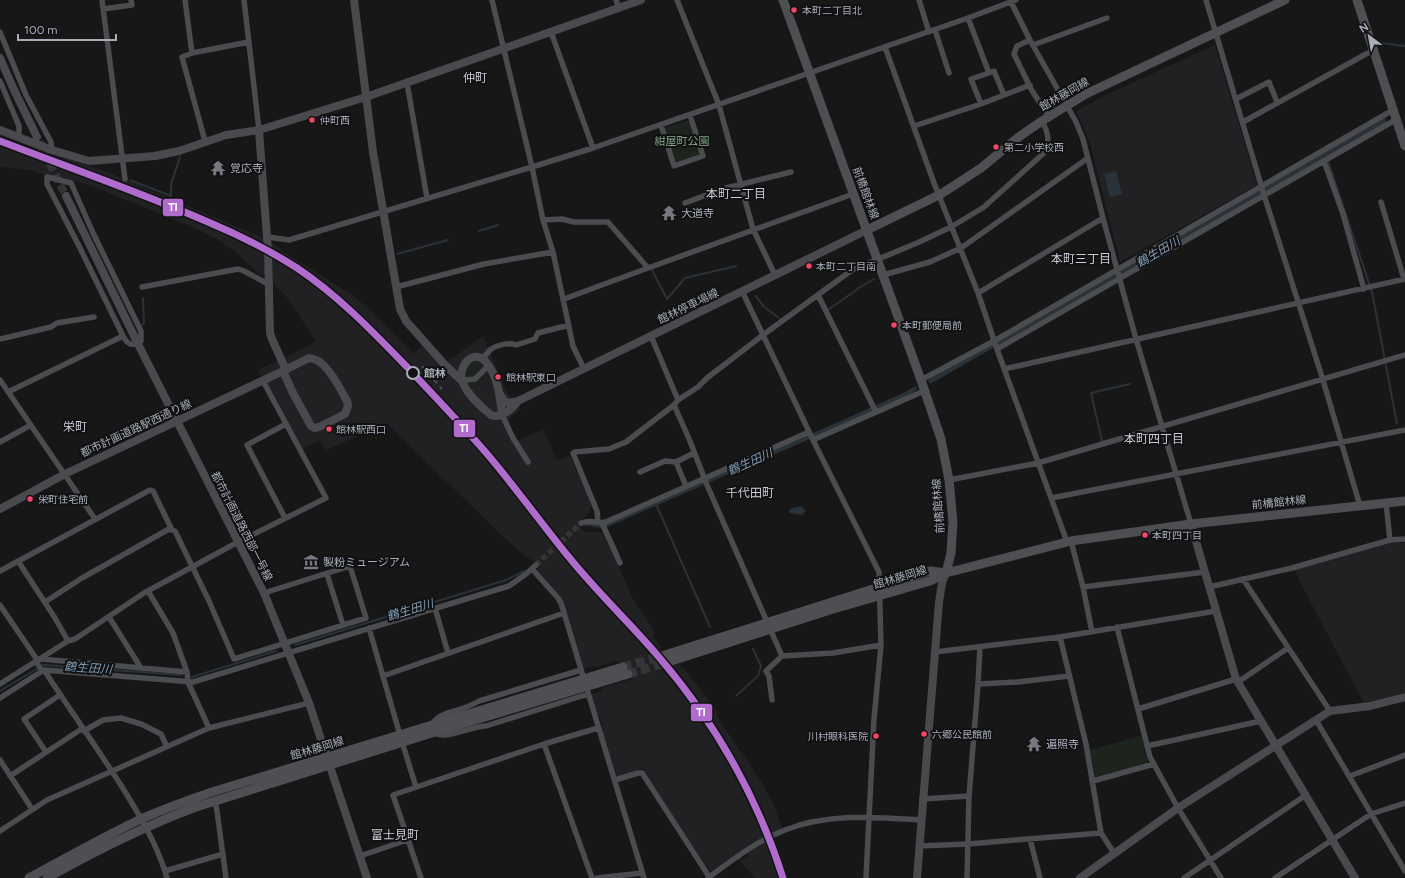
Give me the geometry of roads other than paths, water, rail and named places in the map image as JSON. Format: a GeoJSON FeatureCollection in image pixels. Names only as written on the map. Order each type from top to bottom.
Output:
{"type":"FeatureCollection","features":[{"type":"Feature","properties":{"kind":"main road","name":"前橋館林線"},"geometry":{"type":"LineString","coordinates":[[783,0],[941,439],[949,480],[953,522],[951,553],[946,573],[1069,541],[1190,524],[1405,501]]}},
{"type":"Feature","properties":{"kind":"main road","name":"館林藤岡線"},"geometry":{"type":"LineString","coordinates":[[867,230],[939,195],[981,168],[1020,136],[1066,106],[1105,85],[1286,0]]}},
{"type":"Feature","properties":{"kind":"main road"},"geometry":{"type":"LineString","coordinates":[[1357,0],[1405,146]]}},
{"type":"Feature","properties":{"kind":"main road","name":"館林藤岡線"},"geometry":{"type":"LineString","coordinates":[[668,658],[880,591],[930,581],[946,573]]}},
{"type":"Feature","properties":{"kind":"main road","name":"館林藤岡線"},"geometry":{"type":"LineString","coordinates":[[29,878],[102,838],[144,823],[172,816],[328,761],[625,670]]}},
{"type":"Feature","properties":{"kind":"main road","name":"館林藤岡線"},"geometry":{"type":"LineString","coordinates":[[47,878],[61,875],[169,807],[212,792],[328,761]]}},
{"type":"Feature","properties":{"kind":"street"},"geometry":{"type":"LineString","coordinates":[[102,0],[125,179]]}},
{"type":"Feature","properties":{"kind":"street"},"geometry":{"type":"LineString","coordinates":[[103,9],[132,5],[131,0]]}},
{"type":"Feature","properties":{"kind":"street"},"geometry":{"type":"LineString","coordinates":[[185,0],[192,53]]}},
{"type":"Feature","properties":{"kind":"street"},"geometry":{"type":"LineString","coordinates":[[244,0],[259,130],[268,237],[270,333],[293,393],[311,426],[314,428],[319,427],[345,414],[348,406],[347,402],[332,375],[317,359],[309,358],[285,370]]}},
{"type":"Feature","properties":{"kind":"street"},"geometry":{"type":"LineString","coordinates":[[354,0],[373,152],[400,309],[406,321],[441,359],[464,380],[475,379],[486,368]]}},
{"type":"Feature","properties":{"kind":"street"},"geometry":{"type":"LineString","coordinates":[[492,0],[543,220],[553,252],[569,326],[574,346],[584,369]]}},
{"type":"Feature","properties":{"kind":"street"},"geometry":{"type":"LineString","coordinates":[[616,0],[619,8]]}},
{"type":"Feature","properties":{"kind":"street"},"geometry":{"type":"LineString","coordinates":[[0,130],[52,150],[89,161],[155,156],[179,151],[226,134],[259,130],[407,84],[641,0]]}},
{"type":"Feature","properties":{"kind":"street"},"geometry":{"type":"LineString","coordinates":[[677,0],[719,105],[753,229],[775,275]]}},
{"type":"Feature","properties":{"kind":"street"},"geometry":{"type":"LineString","coordinates":[[919,0],[949,73]]}},
{"type":"Feature","properties":{"kind":"street"},"geometry":{"type":"LineString","coordinates":[[1206,0],[1263,191],[1342,441],[1360,506]]}},
{"type":"Feature","properties":{"kind":"street"},"geometry":{"type":"LineString","coordinates":[[268,237],[289,240],[532,168],[719,105],[932,31],[1013,1],[1031,42],[1076,122],[1083,139],[1136,339],[1237,680],[1355,878]]}},
{"type":"Feature","properties":{"kind":"street"},"geometry":{"type":"LineString","coordinates":[[968,18],[989,73]]}},
{"type":"Feature","properties":{"kind":"street"},"geometry":{"type":"LineString","coordinates":[[620,563],[573,457],[573,453],[609,449],[626,442],[763,335],[852,270],[951,227],[984,207],[1045,152],[1047,147],[1048,132],[1045,119],[1014,54],[1017,46],[1107,18]]}},
{"type":"Feature","properties":{"kind":"street"},"geometry":{"type":"LineString","coordinates":[[0,32],[9,57],[26,95],[51,142],[52,150]]}},
{"type":"Feature","properties":{"kind":"street"},"geometry":{"type":"LineString","coordinates":[[552,32],[593,148]]}},
{"type":"Feature","properties":{"kind":"street"},"geometry":{"type":"LineString","coordinates":[[205,141],[182,57],[192,53],[249,42]]}},
{"type":"Feature","properties":{"kind":"street"},"geometry":{"type":"LineString","coordinates":[[884,47],[951,227],[978,292],[995,345],[1038,463],[1069,541],[1083,587],[1092,632]]}},
{"type":"Feature","properties":{"kind":"street"},"geometry":{"type":"LineString","coordinates":[[1243,122],[1277,102],[1374,51]]}},
{"type":"Feature","properties":{"kind":"street"},"geometry":{"type":"LineString","coordinates":[[0,58],[37,137]]}},
{"type":"Feature","properties":{"kind":"street"},"geometry":{"type":"LineString","coordinates":[[981,104],[971,80],[994,71],[1004,95]]}},
{"type":"Feature","properties":{"kind":"street"},"geometry":{"type":"LineString","coordinates":[[0,81],[19,126],[19,137]]}},
{"type":"Feature","properties":{"kind":"street"},"geometry":{"type":"LineString","coordinates":[[1236,98],[1270,82],[1277,102]]}},
{"type":"Feature","properties":{"kind":"street"},"geometry":{"type":"LineString","coordinates":[[407,84],[427,198]]}},
{"type":"Feature","properties":{"kind":"street"},"geometry":{"type":"LineString","coordinates":[[914,126],[981,104],[1030,85]]}},
{"type":"Feature","properties":{"kind":"street"},"geometry":{"type":"LineString","coordinates":[[661,125],[674,166],[696,159],[703,156],[690,115]]}},
{"type":"Feature","properties":{"kind":"street"},"geometry":{"type":"LineString","coordinates":[[995,345],[1118,270],[1263,191],[1324,161],[1395,115]]}},
{"type":"Feature","properties":{"kind":"street"},"geometry":{"type":"LineString","coordinates":[[921,380],[995,345],[1120,277],[1263,191],[1395,115]]}},
{"type":"Feature","properties":{"kind":"street"},"geometry":{"type":"LineString","coordinates":[[883,275],[930,262],[961,248],[1088,158]]}},
{"type":"Feature","properties":{"kind":"street"},"geometry":{"type":"LineString","coordinates":[[1324,161],[1342,214],[1364,289]]}},
{"type":"Feature","properties":{"kind":"street"},"geometry":{"type":"LineString","coordinates":[[685,203],[722,189],[791,172]]}},
{"type":"Feature","properties":{"kind":"street"},"geometry":{"type":"LineString","coordinates":[[47,177],[71,183],[94,235],[141,331],[141,341],[138,344],[133,345],[127,342],[123,336],[47,184],[47,177]]}},
{"type":"Feature","properties":{"kind":"street"},"geometry":{"type":"LineString","coordinates":[[564,299],[753,229],[853,194]]}},
{"type":"Feature","properties":{"kind":"street","name":"都市計画道路西部一号線"},"geometry":{"type":"LineString","coordinates":[[66,196],[138,344],[264,594],[290,653],[309,703],[367,878]]}},
{"type":"Feature","properties":{"kind":"street"},"geometry":{"type":"LineString","coordinates":[[1004,369],[1405,279],[1381,202]]}},
{"type":"Feature","properties":{"kind":"street"},"geometry":{"type":"LineString","coordinates":[[978,292],[1103,218]]}},
{"type":"Feature","properties":{"kind":"street"},"geometry":{"type":"LineString","coordinates":[[543,220],[562,219],[574,222],[608,222],[648,268]]}},
{"type":"Feature","properties":{"kind":"street","name":"館林停車場線"},"geometry":{"type":"LineString","coordinates":[[502,415],[515,406],[518,401],[867,230]]}},
{"type":"Feature","properties":{"kind":"street"},"geometry":{"type":"LineString","coordinates":[[396,287],[484,264],[553,252]]}},
{"type":"Feature","properties":{"kind":"street"},"geometry":{"type":"LineString","coordinates":[[142,287],[238,269],[270,285]]}},
{"type":"Feature","properties":{"kind":"street"},"geometry":{"type":"LineString","coordinates":[[742,291],[878,572],[880,591],[880,645],[868,817],[866,878]]}},
{"type":"Feature","properties":{"kind":"street"},"geometry":{"type":"LineString","coordinates":[[818,295],[875,410]]}},
{"type":"Feature","properties":{"kind":"street"},"geometry":{"type":"LineString","coordinates":[[0,340],[50,327],[57,322],[94,317]]}},
{"type":"Feature","properties":{"kind":"street"},"geometry":{"type":"LineString","coordinates":[[482,359],[491,349],[512,343],[516,345],[535,339],[538,333],[569,326]]}},
{"type":"Feature","properties":{"kind":"street"},"geometry":{"type":"LineString","coordinates":[[8,392],[123,336]]}},
{"type":"Feature","properties":{"kind":"street"},"geometry":{"type":"LineString","coordinates":[[651,336],[678,400]]}},
{"type":"Feature","properties":{"kind":"street"},"geometry":{"type":"LineString","coordinates":[[949,480],[1038,463],[1405,355]]}},
{"type":"Feature","properties":{"kind":"street"},"geometry":{"type":"LineString","coordinates":[[441,359],[451,365],[462,366],[474,356],[482,359],[486,362],[505,402],[510,403],[518,401]]}},
{"type":"Feature","properties":{"kind":"street"},"geometry":{"type":"LineString","coordinates":[[462,366],[461,370],[468,390],[491,415],[502,415]]}},
{"type":"Feature","properties":{"kind":"street","name":"都市計画道路駅西通り線"},"geometry":{"type":"LineString","coordinates":[[0,509],[65,474],[285,370]]}},
{"type":"Feature","properties":{"kind":"street"},"geometry":{"type":"LineString","coordinates":[[0,380],[95,520]]}},
{"type":"Feature","properties":{"kind":"street"},"geometry":{"type":"LineString","coordinates":[[1,682],[75,639],[148,591],[238,542],[326,498],[263,381]]}},
{"type":"Feature","properties":{"kind":"street"},"geometry":{"type":"LineString","coordinates":[[581,523],[586,521],[602,524],[686,486],[705,481],[811,436],[924,391]]}},
{"type":"Feature","properties":{"kind":"street"},"geometry":{"type":"LineString","coordinates":[[499,392],[502,415],[528,462]]}},
{"type":"Feature","properties":{"kind":"street"},"geometry":{"type":"LineString","coordinates":[[674,405],[705,481],[782,656]]}},
{"type":"Feature","properties":{"kind":"street"},"geometry":{"type":"LineString","coordinates":[[284,518],[247,445],[286,424]]}},
{"type":"Feature","properties":{"kind":"street"},"geometry":{"type":"LineString","coordinates":[[0,442],[31,426]]}},
{"type":"Feature","properties":{"kind":"street"},"geometry":{"type":"LineString","coordinates":[[1051,498],[1405,430]]}},
{"type":"Feature","properties":{"kind":"street"},"geometry":{"type":"LineString","coordinates":[[640,472],[665,461],[676,462],[694,453]]}},
{"type":"Feature","properties":{"kind":"street"},"geometry":{"type":"LineString","coordinates":[[676,462],[686,486]]}},
{"type":"Feature","properties":{"kind":"street"},"geometry":{"type":"LineString","coordinates":[[0,572],[150,490],[153,491],[172,530],[175,530],[234,659],[366,618],[350,566],[264,594]]}},
{"type":"Feature","properties":{"kind":"street"},"geometry":{"type":"LineString","coordinates":[[1386,503],[1390,540]]}},
{"type":"Feature","properties":{"kind":"street"},"geometry":{"type":"LineString","coordinates":[[45,602],[82,578],[169,529],[172,530]]}},
{"type":"Feature","properties":{"kind":"street"},"geometry":{"type":"LineString","coordinates":[[1209,587],[1292,568],[1390,540],[1405,539]]}},
{"type":"Feature","properties":{"kind":"street"},"geometry":{"type":"LineString","coordinates":[[18,562],[45,602],[68,642]]}},
{"type":"Feature","properties":{"kind":"street"},"geometry":{"type":"LineString","coordinates":[[0,698],[44,670],[193,682],[509,586],[534,567],[558,598],[564,613],[643,875],[597,878]]}},
{"type":"Feature","properties":{"kind":"street"},"geometry":{"type":"LineString","coordinates":[[1083,587],[1205,572]]}},
{"type":"Feature","properties":{"kind":"street"},"geometry":{"type":"LineString","coordinates":[[917,878],[922,798],[939,602],[942,583],[946,573]]}},
{"type":"Feature","properties":{"kind":"street"},"geometry":{"type":"LineString","coordinates":[[327,574],[343,625]]}},
{"type":"Feature","properties":{"kind":"street"},"geometry":{"type":"LineString","coordinates":[[1243,579],[1330,711]]}},
{"type":"Feature","properties":{"kind":"street"},"geometry":{"type":"LineString","coordinates":[[148,591],[173,633],[187,672],[188,682],[209,728]]}},
{"type":"Feature","properties":{"kind":"street"},"geometry":{"type":"LineString","coordinates":[[0,606],[38,661],[41,669],[44,670],[84,729],[144,823],[167,878]]}},
{"type":"Feature","properties":{"kind":"street"},"geometry":{"type":"LineString","coordinates":[[435,608],[448,653]]}},
{"type":"Feature","properties":{"kind":"street"},"geometry":{"type":"LineString","coordinates":[[935,652],[1060,637],[1216,611]]}},
{"type":"Feature","properties":{"kind":"street"},"geometry":{"type":"LineString","coordinates":[[383,676],[564,613]]}},
{"type":"Feature","properties":{"kind":"street"},"geometry":{"type":"LineString","coordinates":[[109,617],[141,668]]}},
{"type":"Feature","properties":{"kind":"street"},"geometry":{"type":"LineString","coordinates":[[1117,627],[1150,757],[1178,808],[1221,878]]}},
{"type":"Feature","properties":{"kind":"street"},"geometry":{"type":"LineString","coordinates":[[369,628],[416,787]]}},
{"type":"Feature","properties":{"kind":"street"},"geometry":{"type":"LineString","coordinates":[[1060,637],[1086,744],[1101,833],[1114,854]]}},
{"type":"Feature","properties":{"kind":"street"},"geometry":{"type":"LineString","coordinates":[[772,700],[769,676],[766,671],[782,656],[833,653],[880,645]]}},
{"type":"Feature","properties":{"kind":"street"},"geometry":{"type":"LineString","coordinates":[[967,878],[969,796],[980,647]]}},
{"type":"Feature","properties":{"kind":"street"},"geometry":{"type":"LineString","coordinates":[[1138,708],[1237,680],[1288,648]]}},
{"type":"Feature","properties":{"kind":"street"},"geometry":{"type":"LineString","coordinates":[[38,661],[187,672]]}},
{"type":"Feature","properties":{"kind":"street"},"geometry":{"type":"LineString","coordinates":[[581,672],[479,701],[466,708],[441,715],[436,718],[433,729],[444,736],[477,726],[486,726],[588,693]]}},
{"type":"Feature","properties":{"kind":"street"},"geometry":{"type":"LineString","coordinates":[[978,684],[1018,682],[1069,676]]}},
{"type":"Feature","properties":{"kind":"street"},"geometry":{"type":"LineString","coordinates":[[46,752],[24,718],[60,695]]}},
{"type":"Feature","properties":{"kind":"street"},"geometry":{"type":"LineString","coordinates":[[1080,878],[1178,808],[1330,711],[1370,706],[1405,697]]}},
{"type":"Feature","properties":{"kind":"street"},"geometry":{"type":"LineString","coordinates":[[0,831],[47,800],[209,728],[309,703]]}},
{"type":"Feature","properties":{"kind":"street"},"geometry":{"type":"LineString","coordinates":[[10,776],[84,729],[103,720],[121,718],[141,724],[161,734],[167,747]]}},
{"type":"Feature","properties":{"kind":"street"},"geometry":{"type":"LineString","coordinates":[[1316,720],[1405,871]]}},
{"type":"Feature","properties":{"kind":"street"},"geometry":{"type":"LineString","coordinates":[[1147,746],[1261,721]]}},
{"type":"Feature","properties":{"kind":"street"},"geometry":{"type":"LineString","coordinates":[[421,878],[393,795],[544,744],[598,728]]}},
{"type":"Feature","properties":{"kind":"street"},"geometry":{"type":"LineString","coordinates":[[544,744],[592,878]]}},
{"type":"Feature","properties":{"kind":"street"},"geometry":{"type":"LineString","coordinates":[[1350,776],[1405,755]]}},
{"type":"Feature","properties":{"kind":"street"},"geometry":{"type":"LineString","coordinates":[[0,760],[32,810]]}},
{"type":"Feature","properties":{"kind":"street"},"geometry":{"type":"LineString","coordinates":[[1092,782],[1154,764]]}},
{"type":"Feature","properties":{"kind":"street"},"geometry":{"type":"LineString","coordinates":[[615,780],[638,773],[644,776],[709,878],[745,850],[783,831],[814,821],[868,817],[921,820]]}},
{"type":"Feature","properties":{"kind":"street"},"geometry":{"type":"LineString","coordinates":[[922,798],[969,796]]}},
{"type":"Feature","properties":{"kind":"street"},"geometry":{"type":"LineString","coordinates":[[1184,878],[1306,796]]}},
{"type":"Feature","properties":{"kind":"street"},"geometry":{"type":"LineString","coordinates":[[215,801],[226,878]]}},
{"type":"Feature","properties":{"kind":"street"},"geometry":{"type":"LineString","coordinates":[[1275,878],[1371,814],[1405,803]]}},
{"type":"Feature","properties":{"kind":"street"},"geometry":{"type":"LineString","coordinates":[[919,846],[968,844],[1101,833]]}},
{"type":"Feature","properties":{"kind":"street"},"geometry":{"type":"LineString","coordinates":[[1030,839],[1040,878]]}},
{"type":"Feature","properties":{"kind":"street"},"geometry":{"type":"LineString","coordinates":[[360,856],[407,840]]}},
{"type":"Feature","properties":{"kind":"street"},"geometry":{"type":"LineString","coordinates":[[165,871],[223,854]]}},
{"type":"Feature","properties":{"kind":"water"},"geometry":{"type":"Polygon","coordinates":[[[1385,118],[1387,123],[930,384],[928,380],[1385,118]]]}},
{"type":"Feature","properties":{"kind":"water"},"geometry":{"type":"Polygon","coordinates":[[[1116,171],[1122,194],[1110,197],[1104,174],[1116,171]]]}},
{"type":"Feature","properties":{"kind":"water"},"geometry":{"type":"Polygon","coordinates":[[[916,386],[917,390],[904,398],[607,527],[598,528],[581,525],[585,523],[600,525],[791,443],[916,386]]]}},
{"type":"Feature","properties":{"kind":"water"},"geometry":{"type":"Polygon","coordinates":[[[801,506],[805,510],[802,515],[789,513],[790,509],[801,506]]]}},
{"type":"Feature","properties":{"kind":"waterway"},"geometry":{"type":"LineString","coordinates":[[1382,43],[1405,46]]}},
{"type":"Feature","properties":{"kind":"waterway"},"geometry":{"type":"LineString","coordinates":[[130,180],[171,196],[171,184],[180,157]]}},
{"type":"Feature","properties":{"kind":"waterway"},"geometry":{"type":"LineString","coordinates":[[1328,161],[1372,292],[1397,424]]}},
{"type":"Feature","properties":{"kind":"waterway"},"geometry":{"type":"LineString","coordinates":[[479,231],[498,225]]}},
{"type":"Feature","properties":{"kind":"waterway"},"geometry":{"type":"LineString","coordinates":[[397,254],[448,240]]}},
{"type":"Feature","properties":{"kind":"waterway"},"geometry":{"type":"LineString","coordinates":[[652,270],[667,299],[685,278],[736,266]]}},
{"type":"Feature","properties":{"kind":"waterway"},"geometry":{"type":"LineString","coordinates":[[828,310],[874,279]]}},
{"type":"Feature","properties":{"kind":"waterway"},"geometry":{"type":"LineString","coordinates":[[756,296],[763,306],[779,318]]}},
{"type":"Feature","properties":{"kind":"waterway"},"geometry":{"type":"LineString","coordinates":[[142,325],[144,323],[143,298]]}},
{"type":"Feature","properties":{"kind":"waterway"},"geometry":{"type":"LineString","coordinates":[[1102,441],[1091,393],[1130,384]]}},
{"type":"Feature","properties":{"kind":"waterway"},"geometry":{"type":"LineString","coordinates":[[656,504],[710,627]]}},
{"type":"Feature","properties":{"kind":"waterway","name":"鶴生田川"},"geometry":{"type":"LineString","coordinates":[[295,645],[506,580],[524,571]]}},
{"type":"Feature","properties":{"kind":"waterway"},"geometry":{"type":"LineString","coordinates":[[736,696],[758,676],[761,666],[753,649]]}},
{"type":"Feature","properties":{"kind":"waterway","name":"鶴生田川"},"geometry":{"type":"LineString","coordinates":[[192,677],[276,651]]}},
{"type":"Feature","properties":{"kind":"waterway","name":"鶴生田川"},"geometry":{"type":"LineString","coordinates":[[43,665],[181,675]]}},
{"type":"Feature","properties":{"kind":"waterway","name":"鶴生田川"},"geometry":{"type":"LineString","coordinates":[[0,691],[37,669]]}},
{"type":"Feature","properties":{"kind":"tunnel"},"geometry":{"type":"LineString","coordinates":[[39,142],[66,196]]}},
{"type":"Feature","properties":{"kind":"tunnel"},"geometry":{"type":"LineString","coordinates":[[536,565],[581,523]]}},
{"type":"Feature","properties":{"kind":"tunnel"},"geometry":{"type":"LineString","coordinates":[[623,667],[665,655]]}},
{"type":"Feature","properties":{"kind":"tunnel"},"geometry":{"type":"LineString","coordinates":[[628,674],[671,661]]}},
{"type":"Feature","properties":{"kind":"railway"},"geometry":{"type":"LineString","coordinates":[[190,217],[220,227]]}},
{"type":"Feature","properties":{"kind":"railway"},"geometry":{"type":"LineString","coordinates":[[422,366],[442,389]]}},
{"type":"Feature","properties":{"kind":"place","name":"本町二丁目北"},"geometry":{"type":"Point","coordinates":[794,10]}},
{"type":"Feature","properties":{"kind":"place","name":"仲町西"},"geometry":{"type":"Point","coordinates":[312,120]}},
{"type":"Feature","properties":{"kind":"place","name":"第二小学校西"},"geometry":{"type":"Point","coordinates":[996,147]}},
{"type":"Feature","properties":{"kind":"place","name":"覚応寺"},"geometry":{"type":"Point","coordinates":[218,168]}},
{"type":"Feature","properties":{"kind":"place","name":"大道寺"},"geometry":{"type":"Point","coordinates":[669,213]}},
{"type":"Feature","properties":{"kind":"place","name":"本町二丁目南"},"geometry":{"type":"Point","coordinates":[809,266]}},
{"type":"Feature","properties":{"kind":"place","name":"本町郵便局前"},"geometry":{"type":"Point","coordinates":[894,325]}},
{"type":"Feature","properties":{"kind":"place","name":"館林"},"geometry":{"type":"Point","coordinates":[413,373]}},
{"type":"Feature","properties":{"kind":"place","name":"館林駅東口"},"geometry":{"type":"Point","coordinates":[498,377]}},
{"type":"Feature","properties":{"kind":"place","name":"館林駅西口"},"geometry":{"type":"Point","coordinates":[329,429]}},
{"type":"Feature","properties":{"kind":"place","name":"栄町住宅前"},"geometry":{"type":"Point","coordinates":[30,499]}},
{"type":"Feature","properties":{"kind":"place","name":"本町四丁目"},"geometry":{"type":"Point","coordinates":[1145,535]}},
{"type":"Feature","properties":{"kind":"place","name":"製粉ミュージアム"},"geometry":{"type":"Point","coordinates":[311,562]}},
{"type":"Feature","properties":{"kind":"place","name":"六郷公民館前"},"geometry":{"type":"Point","coordinates":[924,734]}},
{"type":"Feature","properties":{"kind":"place","name":"川村眼科医院"},"geometry":{"type":"Point","coordinates":[876,736]}},
{"type":"Feature","properties":{"kind":"place","name":"遍照寺"},"geometry":{"type":"Point","coordinates":[1034,744]}},
{"type":"Feature","properties":{"kind":"district","name":"仲町"},"geometry":{"type":"Point","coordinates":[475,78]}},
{"type":"Feature","properties":{"kind":"district","name":"本町二丁目"},"geometry":{"type":"Point","coordinates":[736,194]}},
{"type":"Feature","properties":{"kind":"district","name":"本町三丁目"},"geometry":{"type":"Point","coordinates":[1081,259]}},
{"type":"Feature","properties":{"kind":"district","name":"栄町"},"geometry":{"type":"Point","coordinates":[75,427]}},
{"type":"Feature","properties":{"kind":"district","name":"本町四丁目"},"geometry":{"type":"Point","coordinates":[1154,439]}},
{"type":"Feature","properties":{"kind":"district","name":"千代田町"},"geometry":{"type":"Point","coordinates":[750,493]}},
{"type":"Feature","properties":{"kind":"district","name":"富士見町"},"geometry":{"type":"Point","coordinates":[395,835]}},
{"type":"Feature","properties":{"kind":"park label","name":"紺屋町公園"},"geometry":{"type":"Point","coordinates":[682,141]}}]}
